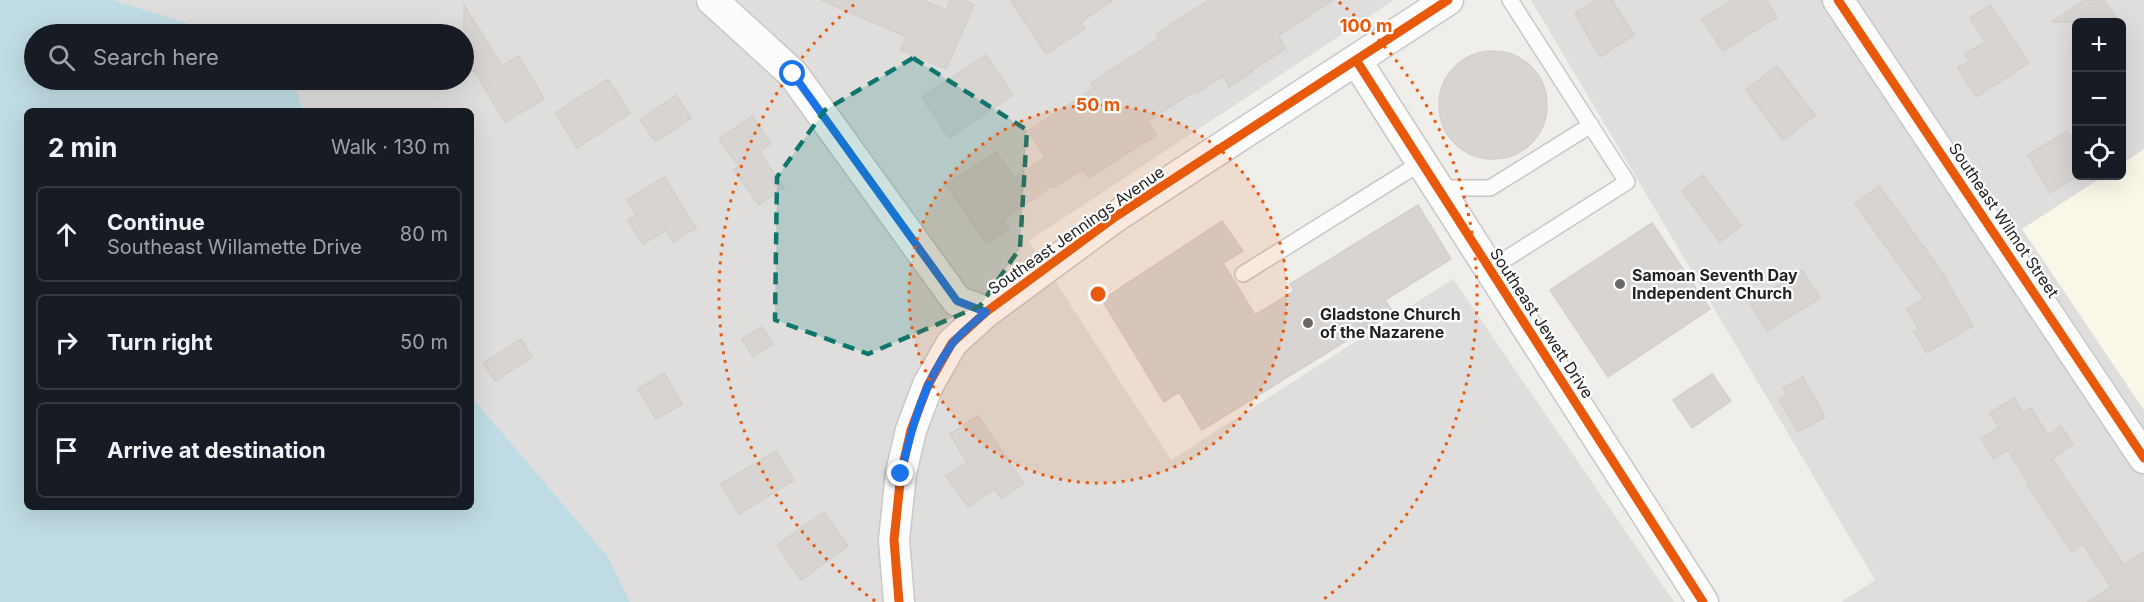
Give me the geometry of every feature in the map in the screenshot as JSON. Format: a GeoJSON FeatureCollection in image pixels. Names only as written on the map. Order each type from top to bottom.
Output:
{"type":"FeatureCollection","features":[{"type":"Feature","properties":{"kind":"street"},"geometry":{"type":"LineString","coordinates":[[712,0],[793,74],[957,301],[986,312]]}},
{"type":"Feature","properties":{"kind":"street","name":"Southeast Jennings Avenue"},"geometry":{"type":"LineString","coordinates":[[899,602],[894,540],[901,474],[911,430],[928,385],[952,344],[986,312],[1115,217],[1448,0]]}},
{"type":"Feature","properties":{"kind":"street","name":"Southeast Wilmot Street"},"geometry":{"type":"LineString","coordinates":[[1838,0],[2144,458]]}},
{"type":"Feature","properties":{"kind":"street","name":"Southeast Jewett Drive"},"geometry":{"type":"LineString","coordinates":[[1356,60],[1703,602]]}},
{"type":"Feature","properties":{"kind":"lane"},"geometry":{"type":"LineString","coordinates":[[1490,269],[1627,182],[1510,0]]}},
{"type":"Feature","properties":{"kind":"lane"},"geometry":{"type":"LineString","coordinates":[[1438,188],[1490,188],[1591,125]]}},
{"type":"Feature","properties":{"kind":"lane"},"geometry":{"type":"LineString","coordinates":[[1244,274],[1422,162]]}},
{"type":"Feature","properties":{"kind":"highlighted area"},"geometry":{"type":"Polygon","coordinates":[[[913,58],[1027,130],[1020,248],[980,306],[868,354],[775,320],[777,177],[825,110],[913,58]]]}},
{"type":"Feature","properties":{"kind":"shaded area"},"geometry":{"type":"Polygon","coordinates":[[[113,0],[1394,0],[1029,241],[1171,460],[1453,279],[1674,602],[630,602],[608,557],[474,400],[474,108],[302,108],[296,90],[474,90],[474,24],[190,24],[113,0]]]}},
{"type":"Feature","properties":{"kind":"shaded area"},"geometry":{"type":"Polygon","coordinates":[[[1531,0],[2144,0],[2144,149],[2126,161],[2126,18],[2072,18],[2072,180],[2098,180],[2023,229],[2144,410],[2144,602],[1841,602],[1875,580],[1531,0]]]}},
{"type":"Feature","properties":{"kind":"shaded area"},"geometry":{"type":"Polygon","coordinates":[[[2144,149],[2144,410],[2022,229],[2098,180],[2126,180],[2126,161],[2144,149]]]}},
{"type":"Feature","properties":{"kind":"water"},"geometry":{"type":"Polygon","coordinates":[[[0,0],[113,0],[190,24],[24,24],[24,90],[296,90],[302,108],[24,108],[24,510],[474,510],[474,400],[608,557],[630,602],[0,602],[0,0]]]}},
{"type":"Feature","properties":{"kind":"building"},"geometry":{"type":"Polygon","coordinates":[[[821,0],[922,0],[946,10],[950,0],[963,0],[974,5],[946,69],[901,50],[907,37],[821,0]]]}},
{"type":"Feature","properties":{"kind":"building"},"geometry":{"type":"Polygon","coordinates":[[[1010,0],[1113,0],[1081,22],[1085,28],[1046,54],[1010,0]]]}},
{"type":"Feature","properties":{"kind":"building"},"geometry":{"type":"Polygon","coordinates":[[[1209,0],[1333,0],[1278,36],[1286,48],[1252,72],[1229,87],[1223,76],[1147,121],[1156,135],[1089,178],[1083,169],[1053,188],[1052,186],[1003,220],[1009,229],[986,244],[946,184],[996,152],[1014,178],[1045,157],[1028,131],[1094,88],[1091,83],[1159,39],[1156,34],[1209,0]]]}},
{"type":"Feature","properties":{"kind":"building"},"geometry":{"type":"Polygon","coordinates":[[[1596,0],[1612,0],[1634,35],[1600,57],[1575,13],[1596,0]]]}},
{"type":"Feature","properties":{"kind":"building"},"geometry":{"type":"Polygon","coordinates":[[[1732,0],[1766,0],[1777,17],[1723,51],[1702,19],[1732,0]]]}},
{"type":"Feature","properties":{"kind":"building"},"geometry":{"type":"Polygon","coordinates":[[[2085,0],[2103,0],[2116,18],[2072,18],[2072,22],[2052,22],[2085,0]]]}},
{"type":"Feature","properties":{"kind":"building"},"geometry":{"type":"Polygon","coordinates":[[[464,5],[502,66],[519,56],[544,99],[505,122],[474,70],[474,24],[464,24],[464,5]]]}},
{"type":"Feature","properties":{"kind":"building"},"geometry":{"type":"Polygon","coordinates":[[[1990,5],[2029,63],[1976,97],[1958,68],[1969,61],[1965,54],[1985,42],[1970,18],[1990,5]]]}},
{"type":"Feature","properties":{"kind":"building"},"geometry":{"type":"Polygon","coordinates":[[[1493,51],[1514,55],[1531,67],[1543,84],[1547,105],[1543,126],[1531,143],[1514,155],[1493,159],[1472,155],[1455,143],[1443,126],[1439,105],[1443,84],[1455,67],[1472,55],[1493,51]]]}},
{"type":"Feature","properties":{"kind":"building"},"geometry":{"type":"Polygon","coordinates":[[[986,55],[1013,95],[949,138],[922,97],[986,55]]]}},
{"type":"Feature","properties":{"kind":"building"},"geometry":{"type":"Polygon","coordinates":[[[1777,66],[1815,115],[1783,140],[1746,90],[1777,66]]]}},
{"type":"Feature","properties":{"kind":"building"},"geometry":{"type":"Polygon","coordinates":[[[608,79],[630,113],[577,148],[555,113],[608,79]]]}},
{"type":"Feature","properties":{"kind":"building"},"geometry":{"type":"Polygon","coordinates":[[[676,95],[691,118],[656,142],[640,120],[676,95]]]}},
{"type":"Feature","properties":{"kind":"building"},"geometry":{"type":"Polygon","coordinates":[[[752,116],[771,143],[759,152],[784,187],[759,205],[734,170],[739,167],[719,139],[752,116]]]}},
{"type":"Feature","properties":{"kind":"building"},"geometry":{"type":"Polygon","coordinates":[[[2067,131],[2072,139],[2072,179],[2050,193],[2028,155],[2067,131]]]}},
{"type":"Feature","properties":{"kind":"building"},"geometry":{"type":"Polygon","coordinates":[[[1703,175],[1741,226],[1720,242],[1682,191],[1703,175]]]}},
{"type":"Feature","properties":{"kind":"building"},"geometry":{"type":"Polygon","coordinates":[[[664,177],[696,228],[673,242],[666,230],[643,244],[628,220],[636,215],[627,200],[664,177]]]}},
{"type":"Feature","properties":{"kind":"building"},"geometry":{"type":"Polygon","coordinates":[[[1879,186],[1940,269],[1973,326],[1927,353],[1914,332],[1919,329],[1907,309],[1924,299],[1855,204],[1879,186]]]}},
{"type":"Feature","properties":{"kind":"building","name":"Gladstone Church of the Nazarene"},"geometry":{"type":"Polygon","coordinates":[[[1418,205],[1451,259],[1385,300],[1393,312],[1202,430],[1179,392],[1164,402],[1102,300],[1222,221],[1243,251],[1223,263],[1255,315],[1294,291],[1290,284],[1418,205]]]}},
{"type":"Feature","properties":{"kind":"building"},"geometry":{"type":"Polygon","coordinates":[[[1652,223],[1710,309],[1608,377],[1550,290],[1652,223]]]}},
{"type":"Feature","properties":{"kind":"building"},"geometry":{"type":"Polygon","coordinates":[[[1802,270],[1820,298],[1767,331],[1750,303],[1802,270]]]}},
{"type":"Feature","properties":{"kind":"building"},"geometry":{"type":"Polygon","coordinates":[[[762,327],[773,344],[753,357],[742,339],[762,327]]]}},
{"type":"Feature","properties":{"kind":"building"},"geometry":{"type":"Polygon","coordinates":[[[521,339],[532,357],[495,381],[483,363],[521,339]]]}},
{"type":"Feature","properties":{"kind":"building"},"geometry":{"type":"Polygon","coordinates":[[[664,373],[682,404],[656,419],[638,389],[664,373]]]}},
{"type":"Feature","properties":{"kind":"building"},"geometry":{"type":"Polygon","coordinates":[[[1712,374],[1731,401],[1692,428],[1673,400],[1712,374]]]}},
{"type":"Feature","properties":{"kind":"building"},"geometry":{"type":"Polygon","coordinates":[[[1803,377],[1825,417],[1798,432],[1779,399],[1787,395],[1783,388],[1803,377]]]}},
{"type":"Feature","properties":{"kind":"building"},"geometry":{"type":"Polygon","coordinates":[[[2014,398],[2023,413],[2031,408],[2048,435],[2061,426],[2073,444],[2052,459],[2124,565],[2144,552],[2144,602],[2088,602],[2111,587],[2083,544],[2072,552],[2026,483],[2028,482],[2008,450],[1994,459],[1981,439],[1999,427],[1990,413],[2014,398]]]}},
{"type":"Feature","properties":{"kind":"building"},"geometry":{"type":"Polygon","coordinates":[[[978,416],[1024,483],[1001,499],[995,489],[968,507],[946,476],[967,462],[950,434],[978,416]]]}},
{"type":"Feature","properties":{"kind":"building"},"geometry":{"type":"Polygon","coordinates":[[[776,451],[794,480],[739,514],[721,484],[776,451]]]}},
{"type":"Feature","properties":{"kind":"building"},"geometry":{"type":"Polygon","coordinates":[[[824,512],[848,546],[801,580],[777,545],[824,512]]]}},
{"type":"Feature","properties":{"kind":"cycle path"},"geometry":{"type":"LineString","coordinates":[[899,602],[894,540],[901,473],[911,430],[928,385],[952,343],[986,312],[1115,217],[1448,0]]}},
{"type":"Feature","properties":{"kind":"cycle path"},"geometry":{"type":"LineString","coordinates":[[1838,0],[2144,458]]}},
{"type":"Feature","properties":{"kind":"cycle path"},"geometry":{"type":"LineString","coordinates":[[1356,60],[1703,602]]}},
{"type":"Feature","properties":{"kind":"place","name":"Samoan Seventh Day Independent Church"},"geometry":{"type":"Point","coordinates":[1620,284]}},
{"type":"Feature","properties":{"kind":"place","name":"Gladstone Church of the Nazarene"},"geometry":{"type":"Point","coordinates":[1308,323]}},
{"type":"Feature","properties":{"kind":"route"},"geometry":{"type":"LineString","coordinates":[[793,74],[957,301],[986,312],[952,344],[928,385],[911,430],[901,474]]}}]}
